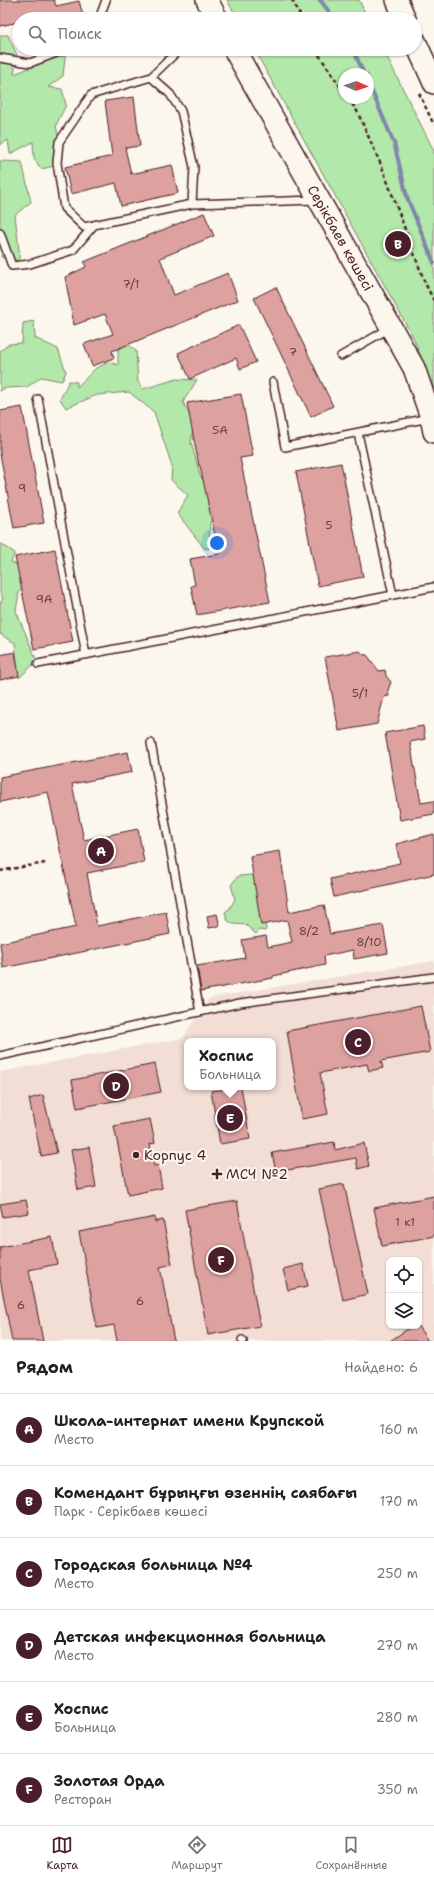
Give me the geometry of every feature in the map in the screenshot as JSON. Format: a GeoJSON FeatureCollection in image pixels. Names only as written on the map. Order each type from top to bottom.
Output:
{"type":"FeatureCollection","features":[{"type":"Feature","properties":{"kind":"street"},"geometry":{"type":"LineString","coordinates":[[397,0],[402,12]]}},
{"type":"Feature","properties":{"kind":"street","name":"Серікбаев көшесі"},"geometry":{"type":"LineString","coordinates":[[238,56],[392,326],[414,368],[433,425]]}},
{"type":"Feature","properties":{"kind":"street"},"geometry":{"type":"LineString","coordinates":[[419,56],[426,88]]}},
{"type":"Feature","properties":{"kind":"lane"},"geometry":{"type":"LineString","coordinates":[[102,12],[106,0]]}},
{"type":"Feature","properties":{"kind":"lane"},"geometry":{"type":"LineString","coordinates":[[0,58],[30,63],[48,56]]}},
{"type":"Feature","properties":{"kind":"lane"},"geometry":{"type":"LineString","coordinates":[[173,56],[151,77],[91,95],[59,142],[57,163],[64,208],[84,227],[192,204],[320,200]]}},
{"type":"Feature","properties":{"kind":"lane"},"geometry":{"type":"LineString","coordinates":[[151,77],[170,94],[181,111],[194,167],[192,204]]}},
{"type":"Feature","properties":{"kind":"lane"},"geometry":{"type":"LineString","coordinates":[[0,233],[12,266],[30,264],[73,250],[94,225]]}},
{"type":"Feature","properties":{"kind":"lane"},"geometry":{"type":"LineString","coordinates":[[341,356],[392,326]]}},
{"type":"Feature","properties":{"kind":"lane"},"geometry":{"type":"LineString","coordinates":[[273,382],[285,447],[358,433],[433,425]]}},
{"type":"Feature","properties":{"kind":"lane"},"geometry":{"type":"LineString","coordinates":[[38,399],[86,655]]}},
{"type":"Feature","properties":{"kind":"lane"},"geometry":{"type":"LineString","coordinates":[[358,433],[393,595]]}},
{"type":"Feature","properties":{"kind":"lane"},"geometry":{"type":"LineString","coordinates":[[38,664],[434,587]]}},
{"type":"Feature","properties":{"kind":"lane"},"geometry":{"type":"LineString","coordinates":[[151,743],[200,1012]]}},
{"type":"Feature","properties":{"kind":"lane"},"geometry":{"type":"LineString","coordinates":[[0,1056],[240,1003],[434,977]]}},
{"type":"Feature","properties":{"kind":"path"},"geometry":{"type":"LineString","coordinates":[[292,0],[298,12]]}},
{"type":"Feature","properties":{"kind":"path"},"geometry":{"type":"LineString","coordinates":[[320,56],[338,83]]}},
{"type":"Feature","properties":{"kind":"path"},"geometry":{"type":"LineString","coordinates":[[426,88],[434,125]]}},
{"type":"Feature","properties":{"kind":"path"},"geometry":{"type":"LineString","coordinates":[[352,104],[357,111],[382,167],[425,283],[434,301]]}},
{"type":"Feature","properties":{"kind":"path"},"geometry":{"type":"LineString","coordinates":[[0,872],[45,863]]}},
{"type":"Feature","properties":{"kind":"shaded area","name":"МСЧ №2"},"geometry":{"type":"Polygon","coordinates":[[[434,961],[434,1341],[0,1341],[0,1072],[183,1038],[209,998],[434,961]]]}},
{"type":"Feature","properties":{"kind":"green space"},"geometry":{"type":"Polygon","coordinates":[[[227,0],[359,0],[365,12],[234,12],[227,0]]]}},
{"type":"Feature","properties":{"kind":"green space"},"geometry":{"type":"Polygon","coordinates":[[[0,35],[8,35],[12,44],[12,56],[17,56],[14,74],[32,67],[37,56],[65,56],[63,76],[48,87],[62,89],[66,105],[56,125],[62,154],[59,165],[41,169],[34,159],[33,142],[10,154],[8,140],[0,145],[0,35]]]}},
{"type":"Feature","properties":{"kind":"green space"},"geometry":{"type":"Polygon","coordinates":[[[258,56],[386,56],[434,151],[434,389],[413,337],[258,56]]]}},
{"type":"Feature","properties":{"kind":"green space"},"geometry":{"type":"Polygon","coordinates":[[[0,161],[22,162],[31,202],[15,215],[20,258],[13,262],[1,257],[5,232],[0,232],[0,161]]]}},
{"type":"Feature","properties":{"kind":"green space"},"geometry":{"type":"Polygon","coordinates":[[[34,321],[35,338],[58,349],[66,372],[62,381],[41,377],[27,387],[5,388],[0,391],[0,351],[9,344],[22,343],[23,323],[34,321]]]}},
{"type":"Feature","properties":{"kind":"green space"},"geometry":{"type":"Polygon","coordinates":[[[128,344],[136,351],[138,382],[143,389],[177,379],[197,380],[183,402],[194,424],[191,442],[200,475],[218,506],[210,523],[209,549],[204,548],[177,513],[188,495],[171,480],[172,466],[154,412],[129,392],[97,395],[66,408],[60,399],[69,381],[77,382],[77,387],[96,368],[109,362],[118,365],[118,349],[128,344]]]}},
{"type":"Feature","properties":{"kind":"green space"},"geometry":{"type":"Polygon","coordinates":[[[0,543],[15,553],[11,562],[28,570],[29,584],[19,592],[16,611],[37,661],[19,678],[15,643],[0,634],[0,604],[3,598],[0,593],[0,543]]]}},
{"type":"Feature","properties":{"kind":"green space"},"geometry":{"type":"Polygon","coordinates":[[[252,875],[261,878],[266,929],[265,931],[259,930],[256,934],[246,925],[233,924],[227,920],[225,912],[230,908],[235,899],[231,885],[238,876],[252,875]]]}},
{"type":"Feature","properties":{"kind":"building"},"geometry":{"type":"Polygon","coordinates":[[[0,0],[54,0],[56,6],[79,1],[82,12],[12,12],[12,23],[0,26],[0,0]]]}},
{"type":"Feature","properties":{"kind":"building"},"geometry":{"type":"Polygon","coordinates":[[[134,97],[140,146],[125,148],[131,174],[172,165],[178,193],[121,206],[116,183],[71,194],[65,167],[112,156],[105,101],[134,97]]]}},
{"type":"Feature","properties":{"kind":"building"},"geometry":{"type":"Polygon","coordinates":[[[204,213],[214,236],[160,258],[174,295],[228,273],[238,300],[112,351],[114,358],[92,366],[84,344],[113,334],[105,314],[74,325],[65,277],[86,267],[84,262],[204,213]]]}},
{"type":"Feature","properties":{"kind":"building"},"geometry":{"type":"Polygon","coordinates":[[[276,287],[333,406],[311,417],[254,298],[276,287]]]}},
{"type":"Feature","properties":{"kind":"building"},"geometry":{"type":"Polygon","coordinates":[[[239,325],[256,362],[240,369],[236,358],[190,379],[178,353],[239,325]]]}},
{"type":"Feature","properties":{"kind":"building"},"geometry":{"type":"Polygon","coordinates":[[[241,394],[253,456],[240,458],[270,602],[197,615],[191,586],[195,585],[190,559],[219,554],[199,466],[187,403],[241,394]]]}},
{"type":"Feature","properties":{"kind":"building"},"geometry":{"type":"Polygon","coordinates":[[[22,407],[44,523],[14,528],[0,454],[0,411],[22,407]]]}},
{"type":"Feature","properties":{"kind":"building"},"geometry":{"type":"Polygon","coordinates":[[[341,463],[363,577],[318,586],[296,472],[341,463]]]}},
{"type":"Feature","properties":{"kind":"building"},"geometry":{"type":"Polygon","coordinates":[[[55,549],[73,642],[34,649],[15,557],[55,549]]]}},
{"type":"Feature","properties":{"kind":"building"},"geometry":{"type":"Polygon","coordinates":[[[360,651],[364,655],[367,655],[379,671],[385,670],[386,676],[391,682],[388,690],[389,696],[384,697],[377,724],[339,731],[325,657],[360,651]]]}},
{"type":"Feature","properties":{"kind":"building"},"geometry":{"type":"Polygon","coordinates":[[[15,652],[19,676],[0,680],[0,655],[15,652]]]}},
{"type":"Feature","properties":{"kind":"building"},"geometry":{"type":"Polygon","coordinates":[[[423,726],[425,739],[410,742],[421,803],[434,801],[434,814],[400,820],[385,733],[423,726]]]}},
{"type":"Feature","properties":{"kind":"building"},"geometry":{"type":"Polygon","coordinates":[[[128,752],[132,772],[72,784],[84,840],[138,829],[144,862],[87,873],[97,926],[166,912],[170,934],[3,968],[0,943],[76,927],[48,792],[0,802],[0,777],[128,752]]]}},
{"type":"Feature","properties":{"kind":"building"},"geometry":{"type":"Polygon","coordinates":[[[434,834],[434,874],[334,897],[330,879],[400,863],[396,844],[434,834]]]}},
{"type":"Feature","properties":{"kind":"building"},"geometry":{"type":"Polygon","coordinates":[[[280,851],[289,912],[324,905],[330,934],[383,925],[388,953],[354,959],[353,950],[324,956],[325,965],[273,976],[273,978],[201,991],[197,966],[245,958],[242,940],[266,936],[268,947],[292,942],[287,920],[261,925],[250,856],[280,851]]]}},
{"type":"Feature","properties":{"kind":"building"},"geometry":{"type":"Polygon","coordinates":[[[217,914],[220,926],[209,928],[207,916],[217,914]]]}},
{"type":"Feature","properties":{"kind":"building"},"geometry":{"type":"Polygon","coordinates":[[[421,1006],[430,1052],[381,1061],[383,1068],[369,1071],[367,1064],[320,1073],[328,1114],[302,1119],[287,1031],[421,1006]]]}},
{"type":"Feature","properties":{"kind":"building"},"geometry":{"type":"Polygon","coordinates":[[[155,1064],[161,1092],[77,1108],[72,1080],[155,1064]]]}},
{"type":"Feature","properties":{"kind":"building"},"geometry":{"type":"Polygon","coordinates":[[[242,1090],[250,1139],[220,1144],[211,1091],[242,1090]]]}},
{"type":"Feature","properties":{"kind":"building"},"geometry":{"type":"Polygon","coordinates":[[[43,1095],[57,1153],[41,1156],[29,1099],[43,1095]]]}},
{"type":"Feature","properties":{"kind":"building","name":"Корпус 4"},"geometry":{"type":"Polygon","coordinates":[[[150,1119],[155,1143],[150,1144],[154,1166],[158,1165],[162,1188],[128,1195],[114,1126],[150,1119]]]}},
{"type":"Feature","properties":{"kind":"building"},"geometry":{"type":"Polygon","coordinates":[[[334,1142],[335,1150],[364,1143],[369,1166],[358,1169],[356,1158],[276,1172],[272,1153],[334,1142]]]}},
{"type":"Feature","properties":{"kind":"building"},"geometry":{"type":"Polygon","coordinates":[[[89,1147],[96,1187],[78,1190],[71,1150],[89,1147]]]}},
{"type":"Feature","properties":{"kind":"building"},"geometry":{"type":"Polygon","coordinates":[[[344,1184],[368,1294],[343,1300],[319,1189],[344,1184]]]}},
{"type":"Feature","properties":{"kind":"building"},"geometry":{"type":"Polygon","coordinates":[[[434,1196],[434,1236],[382,1246],[374,1208],[434,1196]]]}},
{"type":"Feature","properties":{"kind":"building"},"geometry":{"type":"Polygon","coordinates":[[[26,1200],[29,1213],[3,1217],[0,1204],[26,1200]]]}},
{"type":"Feature","properties":{"kind":"building"},"geometry":{"type":"Polygon","coordinates":[[[237,1201],[260,1326],[208,1335],[185,1210],[237,1201]]]}},
{"type":"Feature","properties":{"kind":"building"},"geometry":{"type":"Polygon","coordinates":[[[155,1217],[155,1222],[163,1220],[172,1264],[160,1267],[174,1341],[117,1341],[114,1325],[97,1328],[79,1232],[155,1217]]]}},
{"type":"Feature","properties":{"kind":"building"},"geometry":{"type":"Polygon","coordinates":[[[52,1237],[57,1264],[29,1270],[43,1341],[12,1341],[0,1279],[0,1247],[52,1237]]]}},
{"type":"Feature","properties":{"kind":"building"},"geometry":{"type":"Polygon","coordinates":[[[303,1264],[308,1286],[288,1290],[283,1269],[303,1264]]]}},
{"type":"Feature","properties":{"kind":"building"},"geometry":{"type":"Polygon","coordinates":[[[408,1329],[420,1329],[428,1341],[390,1341],[408,1329]]]}},
{"type":"Feature","properties":{"kind":"waterway"},"geometry":{"type":"LineString","coordinates":[[320,0],[329,12]]}},
{"type":"Feature","properties":{"kind":"waterway"},"geometry":{"type":"LineString","coordinates":[[356,56],[361,68]]}},
{"type":"Feature","properties":{"kind":"waterway"},"geometry":{"type":"LineString","coordinates":[[374,96],[394,143],[407,197],[434,263]]}},
{"type":"Feature","properties":{"kind":"place","name":"Комендант бұрыңғы өзеннің саябағы"},"geometry":{"type":"Point","coordinates":[398,244]}},
{"type":"Feature","properties":{"kind":"place","name":"Школа-интернат имени Крупской"},"geometry":{"type":"Point","coordinates":[101,851]}},
{"type":"Feature","properties":{"kind":"place","name":"Городская больница №4"},"geometry":{"type":"Point","coordinates":[358,1042]}},
{"type":"Feature","properties":{"kind":"place","name":"Детская инфекционная больница"},"geometry":{"type":"Point","coordinates":[116,1086]}},
{"type":"Feature","properties":{"kind":"place","name":"Хоспис"},"geometry":{"type":"Point","coordinates":[230,1118]}},
{"type":"Feature","properties":{"kind":"place","name":"Корпус 4"},"geometry":{"type":"Point","coordinates":[136,1155]}},
{"type":"Feature","properties":{"kind":"place","name":"МСЧ №2"},"geometry":{"type":"Point","coordinates":[217,1174]}},
{"type":"Feature","properties":{"kind":"place","name":"Золотая Орда"},"geometry":{"type":"Point","coordinates":[221,1260]}}]}
